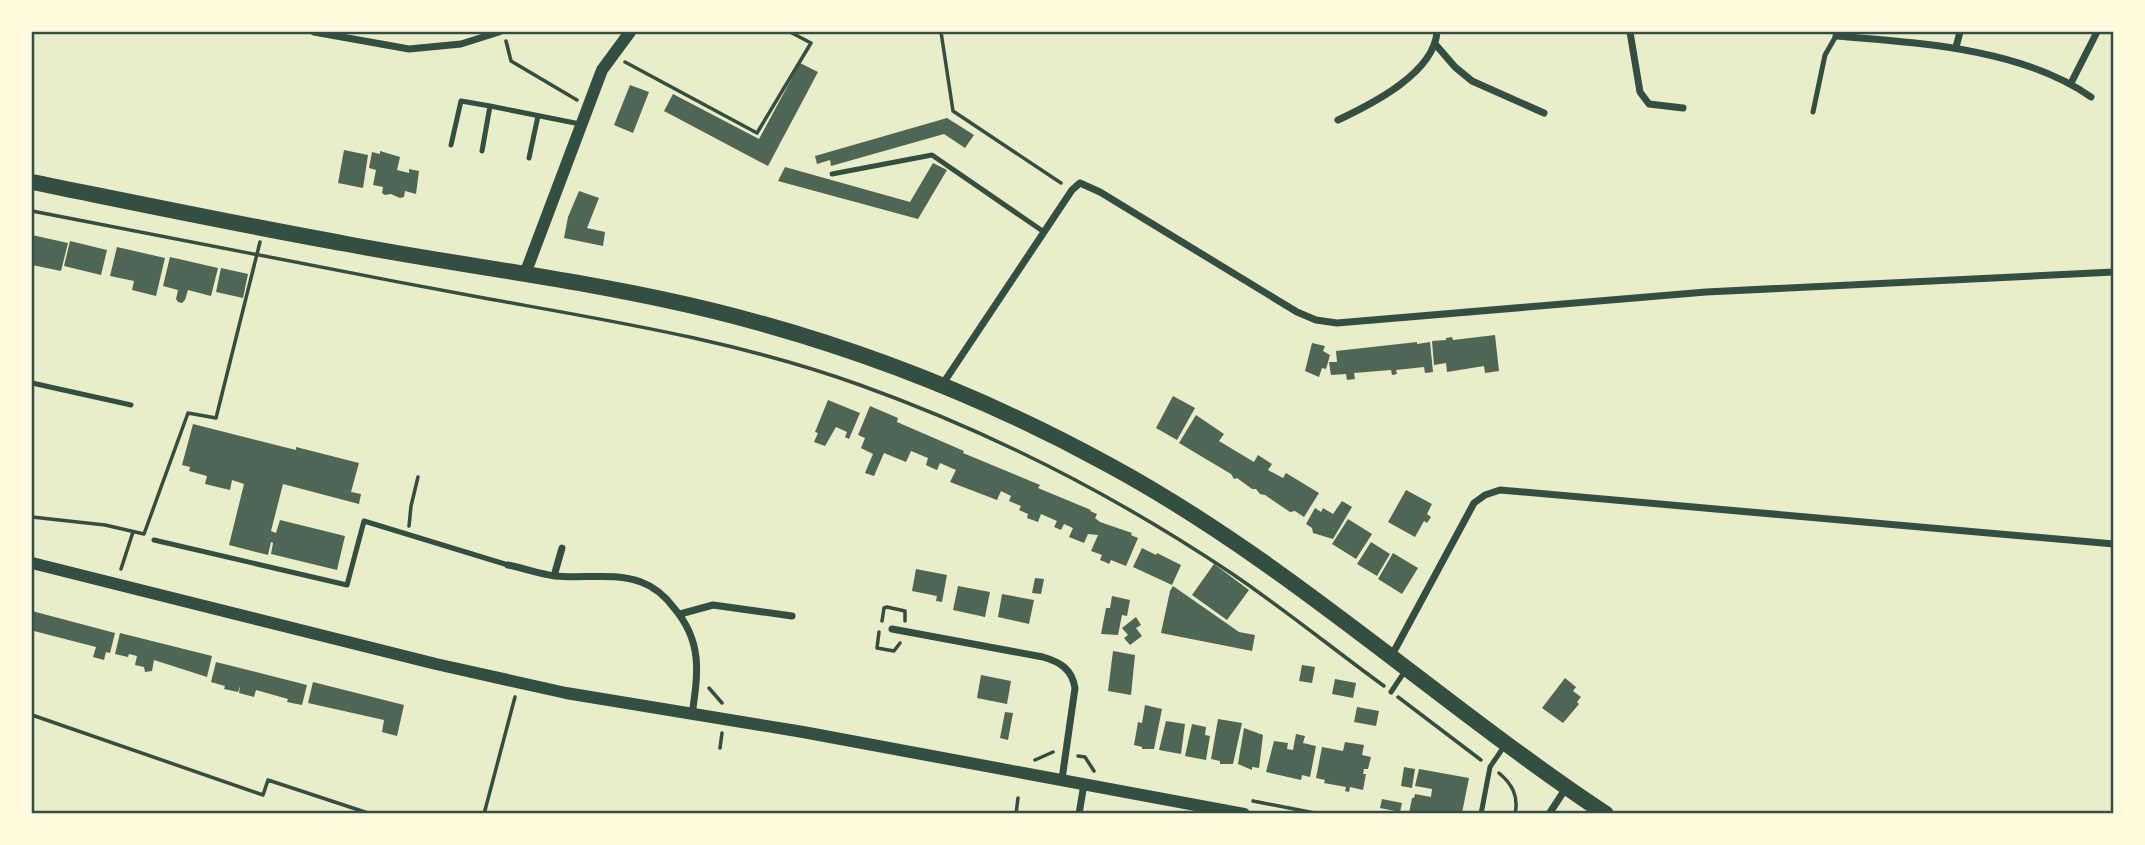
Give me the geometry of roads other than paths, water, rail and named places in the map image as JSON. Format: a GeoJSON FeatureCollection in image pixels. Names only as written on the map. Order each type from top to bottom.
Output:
{"type":"FeatureCollection","features":[{"type":"Feature","properties":{"kind":"main road"},"geometry":{"type":"LineString","coordinates":[[32,182],[264,228],[645,296],[766,325],[841,348],[942,385],[1108,464],[1224,534],[1606,814]]}},
{"type":"Feature","properties":{"kind":"street"},"geometry":{"type":"LineString","coordinates":[[314,32],[409,49],[461,44],[499,32]]}},
{"type":"Feature","properties":{"kind":"street"},"geometry":{"type":"LineString","coordinates":[[525,275],[588,106],[611,55],[630,32]]}},
{"type":"Feature","properties":{"kind":"street"},"geometry":{"type":"LineString","coordinates":[[1338,120],[1377,102],[1413,73],[1436,45],[1437,32]]}},
{"type":"Feature","properties":{"kind":"street"},"geometry":{"type":"LineString","coordinates":[[1640,32],[1630,32],[1640,92],[1650,104],[1683,108]]}},
{"type":"Feature","properties":{"kind":"street"},"geometry":{"type":"LineString","coordinates":[[1956,47],[1960,32]]}},
{"type":"Feature","properties":{"kind":"street"},"geometry":{"type":"LineString","coordinates":[[2071,83],[2097,32]]}},
{"type":"Feature","properties":{"kind":"street"},"geometry":{"type":"LineString","coordinates":[[1836,36],[1956,47],[2011,62],[2071,83],[2091,97]]}},
{"type":"Feature","properties":{"kind":"street"},"geometry":{"type":"LineString","coordinates":[[1436,45],[1455,67],[1472,81],[1544,113]]}},
{"type":"Feature","properties":{"kind":"street"},"geometry":{"type":"LineString","coordinates":[[942,385],[1078,184],[1087,184],[1297,312],[1316,320],[1337,323],[1706,292],[2113,272]]}},
{"type":"Feature","properties":{"kind":"street"},"geometry":{"type":"LineString","coordinates":[[1391,656],[1474,503],[1485,495],[1500,490],[2113,544]]}},
{"type":"Feature","properties":{"kind":"street"},"geometry":{"type":"LineString","coordinates":[[554,576],[562,548]]}},
{"type":"Feature","properties":{"kind":"street"},"geometry":{"type":"LineString","coordinates":[[32,563],[518,684],[1062,779],[1244,814]]}},
{"type":"Feature","properties":{"kind":"street"},"geometry":{"type":"LineString","coordinates":[[508,565],[554,576],[624,579],[640,582],[662,593],[690,630],[696,653],[692,715]]}},
{"type":"Feature","properties":{"kind":"street"},"geometry":{"type":"LineString","coordinates":[[680,614],[713,605],[792,616]]}},
{"type":"Feature","properties":{"kind":"street"},"geometry":{"type":"LineString","coordinates":[[892,629],[1060,663],[1069,673],[1075,688],[1062,779]]}},
{"type":"Feature","properties":{"kind":"street"},"geometry":{"type":"LineString","coordinates":[[1079,814],[1084,783]]}},
{"type":"Feature","properties":{"kind":"street"},"geometry":{"type":"LineString","coordinates":[[1549,814],[1567,788]]}},
{"type":"Feature","properties":{"kind":"lane"},"geometry":{"type":"LineString","coordinates":[[1813,112],[1825,55],[1836,36]]}},
{"type":"Feature","properties":{"kind":"lane"},"geometry":{"type":"LineString","coordinates":[[451,145],[461,101],[581,124]]}},
{"type":"Feature","properties":{"kind":"lane"},"geometry":{"type":"LineString","coordinates":[[482,151],[490,106]]}},
{"type":"Feature","properties":{"kind":"lane"},"geometry":{"type":"LineString","coordinates":[[529,158],[538,116]]}},
{"type":"Feature","properties":{"kind":"lane"},"geometry":{"type":"LineString","coordinates":[[832,174],[932,155],[1044,232]]}},
{"type":"Feature","properties":{"kind":"lane"},"geometry":{"type":"LineString","coordinates":[[32,383],[131,405]]}},
{"type":"Feature","properties":{"kind":"lane"},"geometry":{"type":"LineString","coordinates":[[154,540],[347,585],[364,521],[508,565]]}},
{"type":"Feature","properties":{"kind":"lane"},"geometry":{"type":"LineString","coordinates":[[1391,692],[1407,667]]}},
{"type":"Feature","properties":{"kind":"lane"},"geometry":{"type":"LineString","coordinates":[[1481,814],[1490,767],[1507,743]]}}]}
